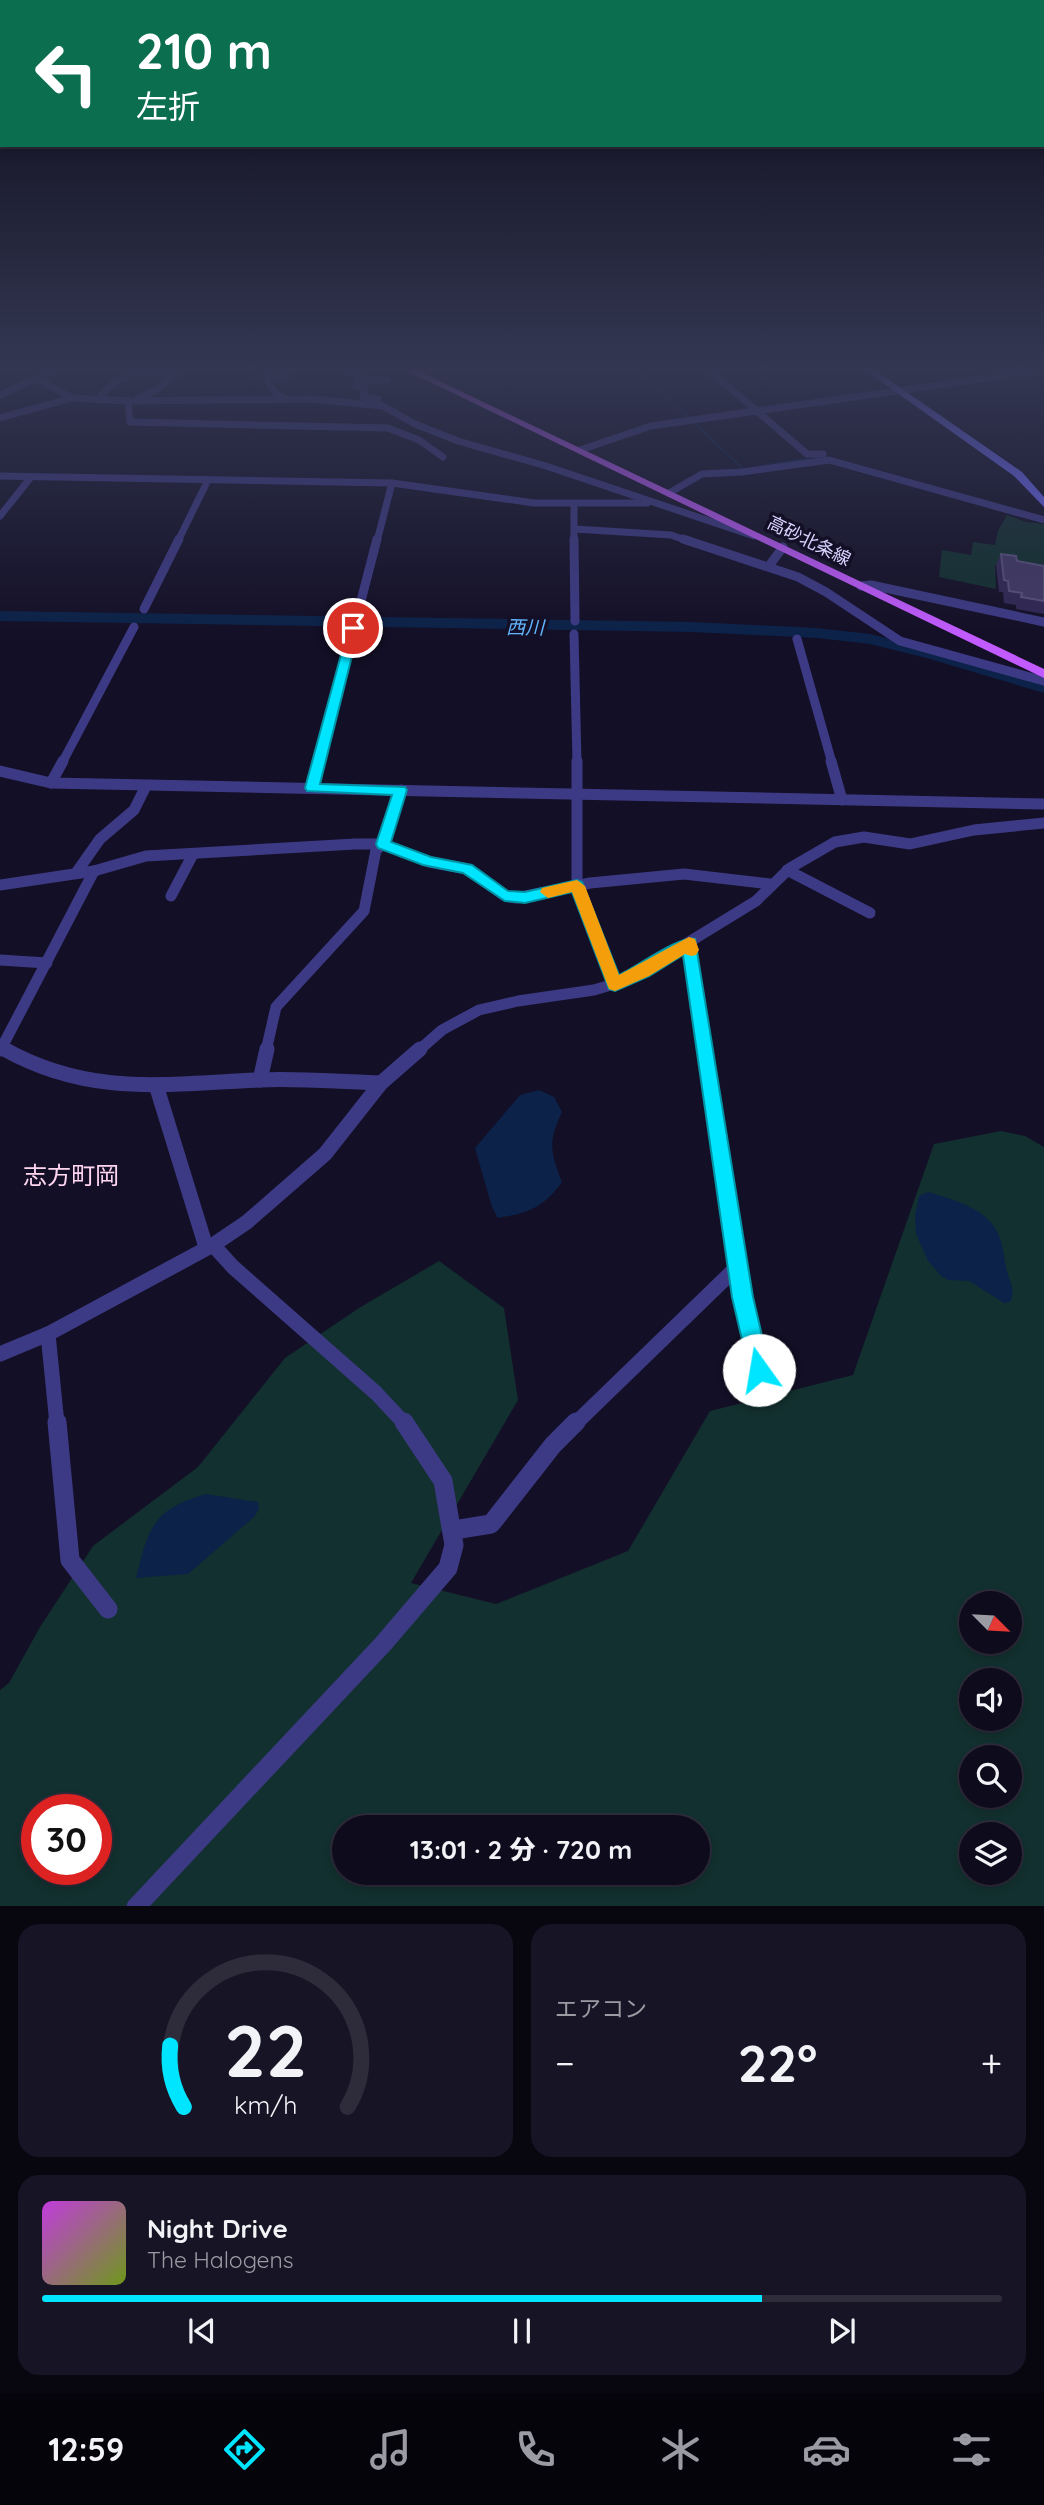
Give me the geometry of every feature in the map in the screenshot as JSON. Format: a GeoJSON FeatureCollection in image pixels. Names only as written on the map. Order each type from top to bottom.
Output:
{"type":"FeatureCollection","features":[{"type":"Feature","properties":{"kind":"main road","name":"高砂北条線"},"geometry":{"type":"LineString","coordinates":[[594,457],[1044,674]]}},
{"type":"Feature","properties":{"kind":"main road"},"geometry":{"type":"LineString","coordinates":[[994,457],[1029,484],[1044,504]]}},
{"type":"Feature","properties":{"kind":"street"},"geometry":{"type":"LineString","coordinates":[[515,457],[768,540]]}},
{"type":"Feature","properties":{"kind":"street"},"geometry":{"type":"LineString","coordinates":[[669,493],[702,474],[742,472],[829,460],[1044,520]]}},
{"type":"Feature","properties":{"kind":"street"},"geometry":{"type":"LineString","coordinates":[[0,476],[392,483],[508,501],[574,504],[654,502]]}},
{"type":"Feature","properties":{"kind":"street"},"geometry":{"type":"LineString","coordinates":[[0,516],[31,477]]}},
{"type":"Feature","properties":{"kind":"street"},"geometry":{"type":"LineString","coordinates":[[144,608],[208,480]]}},
{"type":"Feature","properties":{"kind":"street"},"geometry":{"type":"LineString","coordinates":[[312,788],[392,483]]}},
{"type":"Feature","properties":{"kind":"street"},"geometry":{"type":"LineString","coordinates":[[574,504],[575,621]]}},
{"type":"Feature","properties":{"kind":"street"},"geometry":{"type":"LineString","coordinates":[[575,530],[671,535],[769,566],[826,592],[900,641],[1044,681]]}},
{"type":"Feature","properties":{"kind":"street"},"geometry":{"type":"LineString","coordinates":[[769,566],[783,547]]}},
{"type":"Feature","properties":{"kind":"street"},"geometry":{"type":"LineString","coordinates":[[861,586],[871,585],[1044,622]]}},
{"type":"Feature","properties":{"kind":"street"},"geometry":{"type":"LineString","coordinates":[[51,783],[134,627]]}},
{"type":"Feature","properties":{"kind":"street"},"geometry":{"type":"LineString","coordinates":[[575,634],[577,886],[615,984]]}},
{"type":"Feature","properties":{"kind":"street"},"geometry":{"type":"LineString","coordinates":[[797,639],[842,800]]}},
{"type":"Feature","properties":{"kind":"street"},"geometry":{"type":"LineString","coordinates":[[0,771],[51,783],[1044,804]]}},
{"type":"Feature","properties":{"kind":"street"},"geometry":{"type":"LineString","coordinates":[[76,873],[100,839],[134,810],[146,786]]}},
{"type":"Feature","properties":{"kind":"street"},"geometry":{"type":"LineString","coordinates":[[260,1080],[276,1007],[364,911],[376,850],[383,844],[401,790]]}},
{"type":"Feature","properties":{"kind":"street"},"geometry":{"type":"LineString","coordinates":[[0,1354],[48,1334],[209,1246],[247,1222],[325,1154],[381,1083],[442,1030],[479,1010],[517,1001],[594,990],[643,972],[756,901],[787,870],[845,837],[864,836],[895,843],[918,844],[943,835],[989,827],[1044,823]]}},
{"type":"Feature","properties":{"kind":"street"},"geometry":{"type":"LineString","coordinates":[[0,885],[119,866],[145,856],[192,856],[293,847],[383,844],[429,862],[467,869],[505,896],[516,898],[577,886],[684,874],[771,884]]}},
{"type":"Feature","properties":{"kind":"street"},"geometry":{"type":"LineString","coordinates":[[171,896],[192,856]]}},
{"type":"Feature","properties":{"kind":"street"},"geometry":{"type":"LineString","coordinates":[[787,870],[870,913]]}},
{"type":"Feature","properties":{"kind":"street"},"geometry":{"type":"LineString","coordinates":[[93,871],[1,1049],[18,1059],[87,1082],[121,1087],[260,1080],[381,1083]]}},
{"type":"Feature","properties":{"kind":"street"},"geometry":{"type":"LineString","coordinates":[[813,899],[822,888]]}},
{"type":"Feature","properties":{"kind":"street"},"geometry":{"type":"LineString","coordinates":[[689,943],[738,1266],[759,1370]]}},
{"type":"Feature","properties":{"kind":"street"},"geometry":{"type":"LineString","coordinates":[[0,960],[47,963]]}},
{"type":"Feature","properties":{"kind":"street"},"geometry":{"type":"LineString","coordinates":[[136,1906],[383,1644],[448,1568],[454,1545],[454,1530],[443,1480],[407,1426],[376,1393],[209,1246],[156,1085]]}},
{"type":"Feature","properties":{"kind":"street"},"geometry":{"type":"LineString","coordinates":[[454,1530],[491,1524],[553,1445],[738,1266]]}},
{"type":"Feature","properties":{"kind":"street"},"geometry":{"type":"LineString","coordinates":[[48,1334],[70,1560],[108,1609]]}},
{"type":"Feature","properties":{"kind":"green space"},"geometry":{"type":"Polygon","coordinates":[[[1007,515],[1026,522],[1044,524],[1044,576],[995,565],[996,589],[939,577],[942,550],[971,555],[973,542],[995,545],[998,531],[1007,515]]]}},
{"type":"Feature","properties":{"kind":"green space"},"geometry":{"type":"Polygon","coordinates":[[[1001,1131],[1025,1136],[1044,1147],[1044,1906],[0,1906],[0,1690],[9,1683],[40,1627],[93,1546],[198,1467],[285,1358],[359,1308],[439,1261],[504,1308],[518,1400],[411,1583],[496,1604],[628,1551],[710,1411],[853,1375],[934,1144],[1001,1131]]]}},
{"type":"Feature","properties":{"kind":"water"},"geometry":{"type":"Polygon","coordinates":[[[539,1090],[554,1097],[562,1112],[554,1131],[552,1147],[562,1182],[548,1198],[534,1208],[498,1218],[492,1207],[475,1148],[520,1095],[539,1090]]]}},
{"type":"Feature","properties":{"kind":"water"},"geometry":{"type":"Polygon","coordinates":[[[928,1192],[970,1207],[995,1228],[1012,1286],[1010,1302],[1004,1303],[969,1281],[948,1280],[928,1261],[916,1234],[915,1215],[919,1196],[928,1192]]]}},
{"type":"Feature","properties":{"kind":"water"},"geometry":{"type":"Polygon","coordinates":[[[206,1494],[258,1502],[259,1509],[254,1517],[188,1574],[136,1578],[149,1533],[156,1523],[174,1506],[206,1494]]]}},
{"type":"Feature","properties":{"kind":"building"},"geometry":{"type":"Polygon","coordinates":[[[1001,554],[1016,556],[1017,561],[1044,566],[1044,601],[1021,597],[1022,593],[1009,591],[1008,581],[1004,580],[1001,554]]]}},
{"type":"Feature","properties":{"kind":"waterway"},"geometry":{"type":"LineString","coordinates":[[730,457],[743,469]]}},
{"type":"Feature","properties":{"kind":"waterway"},"geometry":{"type":"LineString","coordinates":[[761,466],[819,457]]}},
{"type":"Feature","properties":{"kind":"waterway","name":"西川"},"geometry":{"type":"LineString","coordinates":[[0,616],[692,627],[817,633],[870,639],[936,655],[1044,688]]}},
{"type":"Feature","properties":{"kind":"slow traffic"},"geometry":{"type":"LineString","coordinates":[[548,892],[577,886],[615,984],[643,972],[689,943],[691,950]]}},
{"type":"Feature","properties":{"kind":"district","name":"志方町岡"},"geometry":{"type":"Point","coordinates":[71,1176]}},
{"type":"Feature","properties":{"kind":"route"},"geometry":{"type":"LineString","coordinates":[[353,628],[312,788],[401,790],[383,844],[429,862],[467,869],[505,896],[525,898],[577,886],[615,984],[643,972],[689,943],[743,1297],[759,1370]]}}]}
